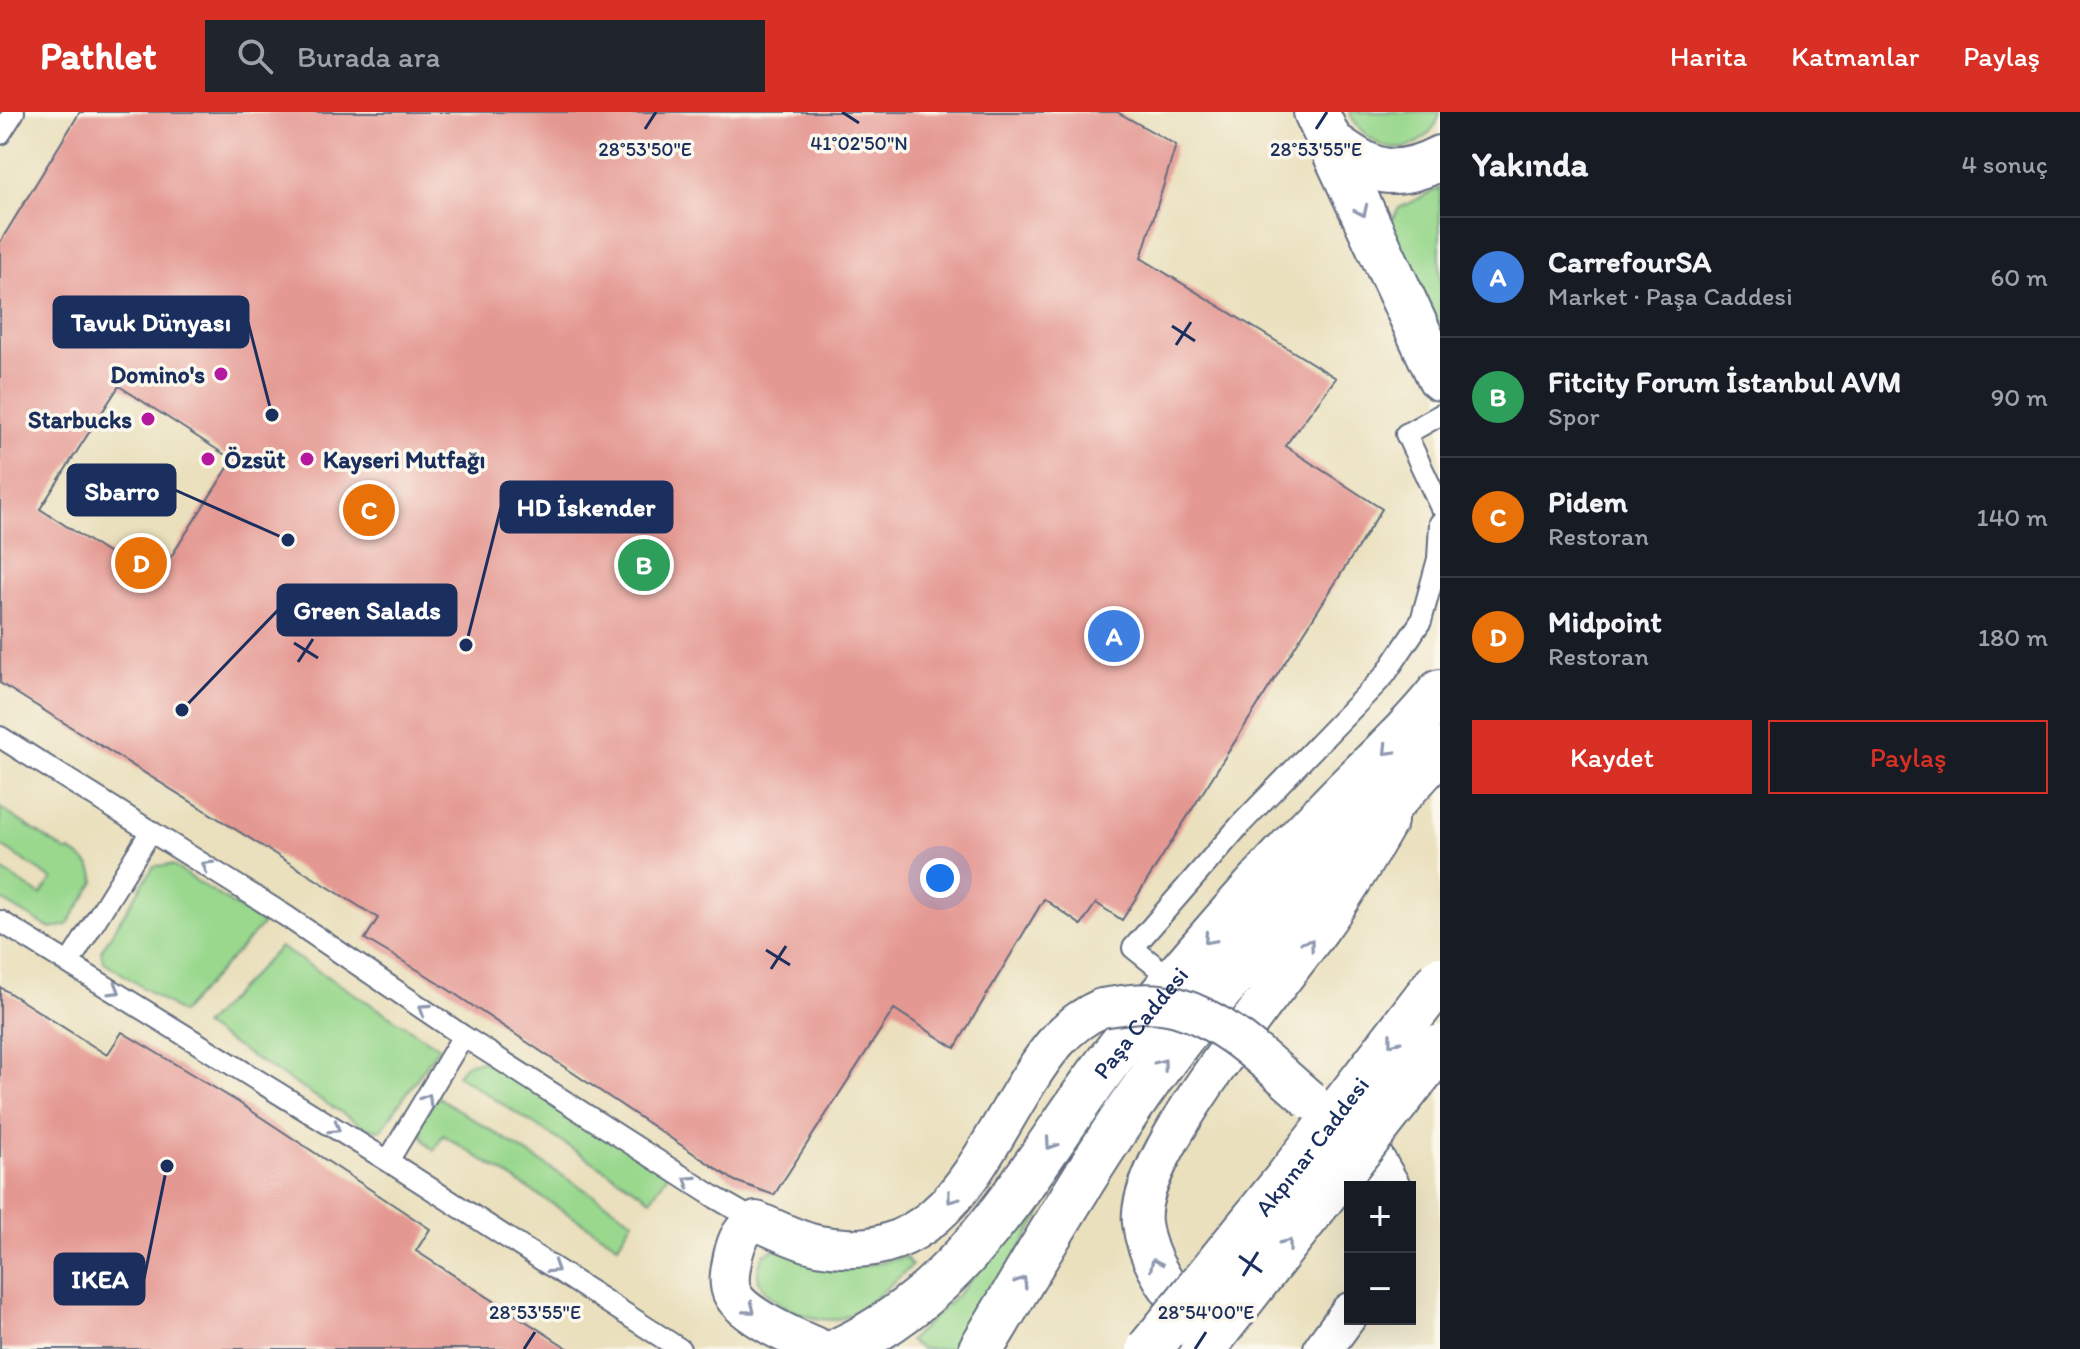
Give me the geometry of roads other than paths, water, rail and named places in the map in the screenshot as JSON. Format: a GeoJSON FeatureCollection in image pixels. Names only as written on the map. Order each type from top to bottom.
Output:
{"type":"FeatureCollection","features":[{"type":"Feature","properties":{"kind":"main road"},"geometry":{"type":"LineString","coordinates":[[1323,126],[1357,161],[1376,171],[1428,164],[1440,158]]}},
{"type":"Feature","properties":{"kind":"main road"},"geometry":{"type":"LineString","coordinates":[[1323,126],[1440,378]]}},
{"type":"Feature","properties":{"kind":"main road","name":"Paşa Caddesi"},"geometry":{"type":"LineString","coordinates":[[841,1349],[876,1332],[919,1299],[965,1256],[1006,1209],[1090,1087],[1173,980],[1271,870],[1440,692]]}},
{"type":"Feature","properties":{"kind":"main road","name":"Paşa Caddesi"},"geometry":{"type":"LineString","coordinates":[[981,1349],[1135,1099],[1181,1037],[1280,923],[1440,750]]}},
{"type":"Feature","properties":{"kind":"main road","name":"Akpınar Caddesi"},"geometry":{"type":"LineString","coordinates":[[1149,1349],[1289,1176],[1440,979]]}},
{"type":"Feature","properties":{"kind":"main road","name":"Akpınar Caddesi"},"geometry":{"type":"LineString","coordinates":[[1203,1349],[1440,1047]]}},
{"type":"Feature","properties":{"kind":"street"},"geometry":{"type":"LineString","coordinates":[[1217,1349],[1165,1286],[1149,1254],[1141,1220],[1149,1181],[1196,1096],[1358,875],[1406,787]]}},
{"type":"Feature","properties":{"kind":"street"},"geometry":{"type":"LineString","coordinates":[[821,1349],[784,1334],[751,1312],[733,1295],[729,1279],[738,1236],[756,1221],[816,1244],[851,1249],[915,1233],[938,1215],[976,1166],[1059,1036],[1086,1014],[1102,1008],[1137,1003],[1175,1006],[1203,1018],[1234,1037],[1310,1100],[1376,1161],[1388,1181]]}},
{"type":"Feature","properties":{"kind":"street"},"geometry":{"type":"LineString","coordinates":[[1323,1349],[1344,1320]]}},
{"type":"Feature","properties":{"kind":"lane"},"geometry":{"type":"LineString","coordinates":[[0,134],[14,112]]}},
{"type":"Feature","properties":{"kind":"lane"},"geometry":{"type":"LineString","coordinates":[[1440,415],[1406,434],[1440,506]]}},
{"type":"Feature","properties":{"kind":"lane"},"geometry":{"type":"LineString","coordinates":[[1173,980],[1133,948],[1241,824],[1385,675],[1421,621],[1438,559],[1440,523]]}},
{"type":"Feature","properties":{"kind":"lane"},"geometry":{"type":"LineString","coordinates":[[0,737],[286,916],[463,1036],[756,1221]]}},
{"type":"Feature","properties":{"kind":"lane"},"geometry":{"type":"LineString","coordinates":[[69,963],[151,831]]}},
{"type":"Feature","properties":{"kind":"lane"},"geometry":{"type":"LineString","coordinates":[[0,921],[388,1161],[680,1349]]}},
{"type":"Feature","properties":{"kind":"lane"},"geometry":{"type":"LineString","coordinates":[[388,1161],[463,1036]]}},
{"type":"Feature","properties":{"kind":"place","name":"Domino's"},"geometry":{"type":"Point","coordinates":[221,374]}},
{"type":"Feature","properties":{"kind":"place","name":"Tavuk Dünyası"},"geometry":{"type":"Point","coordinates":[272,415]}},
{"type":"Feature","properties":{"kind":"place","name":"Starbucks"},"geometry":{"type":"Point","coordinates":[148,419]}},
{"type":"Feature","properties":{"kind":"place","name":"Özsüt"},"geometry":{"type":"Point","coordinates":[208,459]}},
{"type":"Feature","properties":{"kind":"place","name":"Kayseri Mutfağı"},"geometry":{"type":"Point","coordinates":[307,459]}},
{"type":"Feature","properties":{"kind":"place","name":"Pidem"},"geometry":{"type":"Point","coordinates":[369,510]}},
{"type":"Feature","properties":{"kind":"place","name":"Sbarro"},"geometry":{"type":"Point","coordinates":[288,540]}},
{"type":"Feature","properties":{"kind":"place","name":"Midpoint"},"geometry":{"type":"Point","coordinates":[141,563]}},
{"type":"Feature","properties":{"kind":"place","name":"Fitcity Forum İstanbul AVM"},"geometry":{"type":"Point","coordinates":[644,565]}},
{"type":"Feature","properties":{"kind":"place","name":"CarrefourSA"},"geometry":{"type":"Point","coordinates":[1114,636]}},
{"type":"Feature","properties":{"kind":"place","name":"HD İskender"},"geometry":{"type":"Point","coordinates":[466,645]}},
{"type":"Feature","properties":{"kind":"place","name":"Green Salads"},"geometry":{"type":"Point","coordinates":[182,710]}},
{"type":"Feature","properties":{"kind":"place","name":"IKEA"},"geometry":{"type":"Point","coordinates":[167,1166]}}]}
